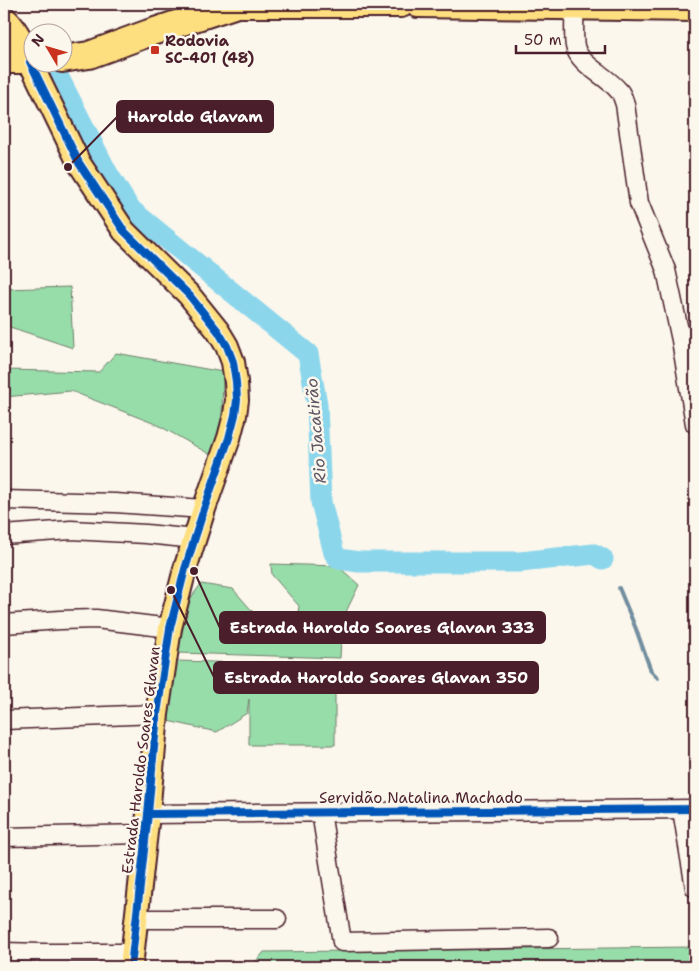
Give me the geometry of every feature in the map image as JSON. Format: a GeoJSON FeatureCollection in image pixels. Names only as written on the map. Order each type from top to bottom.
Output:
{"type":"FeatureCollection","features":[{"type":"Feature","properties":{"kind":"highway"},"geometry":{"type":"LineString","coordinates":[[227,4],[401,4]]}},
{"type":"Feature","properties":{"kind":"highway"},"geometry":{"type":"LineString","coordinates":[[72,58],[89,55],[237,4]]}},
{"type":"Feature","properties":{"kind":"highway"},"geometry":{"type":"LineString","coordinates":[[418,4],[574,7],[694,18]]}},
{"type":"Feature","properties":{"kind":"highway"},"geometry":{"type":"LineString","coordinates":[[4,20],[7,23],[18,57]]}},
{"type":"Feature","properties":{"kind":"main road","name":"Estrada Haroldo Soares Glavan"},"geometry":{"type":"LineString","coordinates":[[18,57],[79,163],[124,231],[189,296],[218,331],[227,346],[233,362],[236,382],[237,400],[229,438],[204,509],[170,628],[157,714],[132,960]]}},
{"type":"Feature","properties":{"kind":"street"},"geometry":{"type":"LineString","coordinates":[[574,7],[575,47],[579,55],[620,91],[625,104],[639,203],[666,270],[692,384],[695,424]]}},
{"type":"Feature","properties":{"kind":"street"},"geometry":{"type":"LineString","coordinates":[[4,500],[115,503],[204,509]]}},
{"type":"Feature","properties":{"kind":"street"},"geometry":{"type":"LineString","coordinates":[[4,535],[71,530],[195,539]]}},
{"type":"Feature","properties":{"kind":"street"},"geometry":{"type":"LineString","coordinates":[[4,624],[96,619],[170,628]]}},
{"type":"Feature","properties":{"kind":"street"},"geometry":{"type":"LineString","coordinates":[[4,720],[157,714]]}},
{"type":"Feature","properties":{"kind":"street"},"geometry":{"type":"LineString","coordinates":[[689,810],[695,888]]}},
{"type":"Feature","properties":{"kind":"street","name":"Servidão Natalina Machado"},"geometry":{"type":"LineString","coordinates":[[4,837],[146,824],[321,812],[689,810]]}},
{"type":"Feature","properties":{"kind":"street"},"geometry":{"type":"LineString","coordinates":[[321,812],[342,942],[549,938]]}},
{"type":"Feature","properties":{"kind":"street"},"geometry":{"type":"LineString","coordinates":[[136,919],[277,919]]}},
{"type":"Feature","properties":{"kind":"street"},"geometry":{"type":"LineString","coordinates":[[4,952],[132,960]]}},
{"type":"Feature","properties":{"kind":"path"},"geometry":{"type":"LineString","coordinates":[[694,18],[695,4]]}},
{"type":"Feature","properties":{"kind":"green space"},"geometry":{"type":"Polygon","coordinates":[[[70,287],[73,348],[4,325],[4,289],[70,287]]]}},
{"type":"Feature","properties":{"kind":"green space"},"geometry":{"type":"Polygon","coordinates":[[[116,353],[223,372],[222,418],[211,455],[158,425],[71,391],[4,397],[4,370],[99,372],[116,353]]]}},
{"type":"Feature","properties":{"kind":"green space"},"geometry":{"type":"Polygon","coordinates":[[[271,564],[338,566],[359,585],[342,620],[340,658],[177,653],[190,599],[201,584],[233,589],[261,621],[297,621],[299,606],[272,575],[271,564]]]}},
{"type":"Feature","properties":{"kind":"green space"},"geometry":{"type":"Polygon","coordinates":[[[175,661],[251,663],[249,689],[335,689],[335,745],[249,745],[249,699],[247,713],[217,732],[168,721],[175,661]]]}},
{"type":"Feature","properties":{"kind":"green space"},"geometry":{"type":"Polygon","coordinates":[[[695,947],[695,967],[251,967],[264,952],[695,947]]]}},
{"type":"Feature","properties":{"kind":"green space"},"geometry":{"type":"Polygon","coordinates":[[[4,962],[46,964],[45,967],[4,967],[4,962]]]}},
{"type":"Feature","properties":{"kind":"waterway","name":"Rio Jacatirão"},"geometry":{"type":"LineString","coordinates":[[58,76],[107,172],[130,209],[308,354],[317,404],[321,502],[334,553],[339,559],[359,562],[520,562],[594,554],[603,559]]}},
{"type":"Feature","properties":{"kind":"waterway"},"geometry":{"type":"LineString","coordinates":[[619,588],[651,671],[658,678]]}},
{"type":"Feature","properties":{"kind":"cycle path"},"geometry":{"type":"LineString","coordinates":[[35,72],[79,163],[124,231],[189,295],[218,331],[227,346],[233,362],[236,382],[237,400],[229,438],[185,569],[170,628],[157,714],[131,967]]}},
{"type":"Feature","properties":{"kind":"cycle path"},"geometry":{"type":"LineString","coordinates":[[148,814],[695,809]]}},
{"type":"Feature","properties":{"kind":"place","name":"Rodovia SC-401 (48)"},"geometry":{"type":"Point","coordinates":[155,50]}},
{"type":"Feature","properties":{"kind":"place","name":"Haroldo Glavam"},"geometry":{"type":"Point","coordinates":[68,167]}},
{"type":"Feature","properties":{"kind":"place","name":"Estrada Haroldo Soares Glavan 333"},"geometry":{"type":"Point","coordinates":[194,571]}},
{"type":"Feature","properties":{"kind":"place","name":"Estrada Haroldo Soares Glavan 350"},"geometry":{"type":"Point","coordinates":[171,590]}}]}
